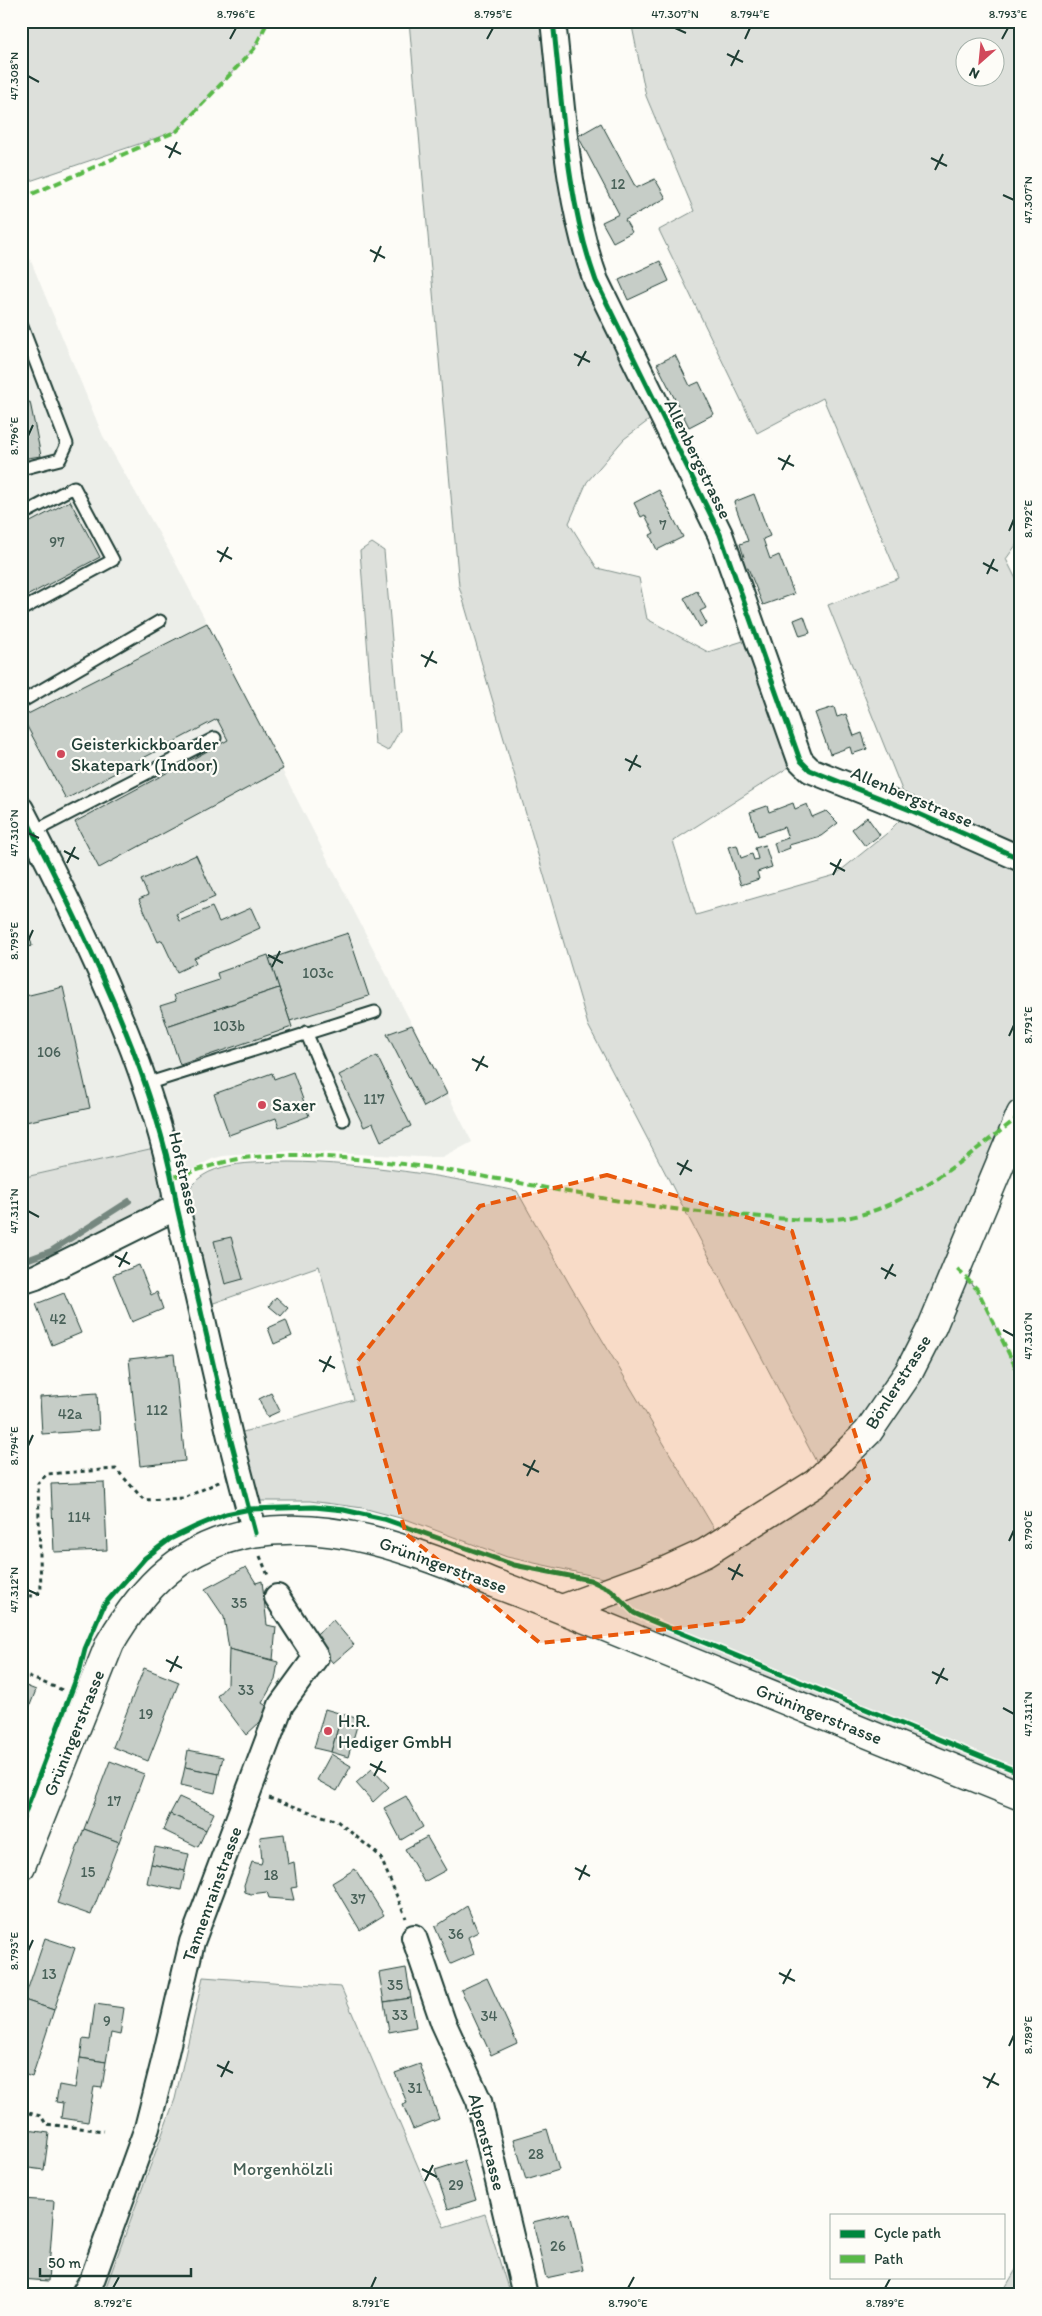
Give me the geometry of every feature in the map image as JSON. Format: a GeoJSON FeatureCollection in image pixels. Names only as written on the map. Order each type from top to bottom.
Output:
{"type":"FeatureCollection","features":[{"type":"Feature","properties":{"kind":"main road","name":"Bönlerstrasse"},"geometry":{"type":"LineString","coordinates":[[562,1609],[663,1572],[705,1553],[816,1483],[868,1432],[909,1372],[932,1328],[1021,1114]]}},
{"type":"Feature","properties":{"kind":"main road","name":"Grüningerstrasse"},"geometry":{"type":"LineString","coordinates":[[21,1866],[110,1643],[126,1615],[145,1592],[184,1558],[231,1537],[255,1533],[318,1531],[376,1540],[414,1552],[562,1609],[1021,1796]]}},
{"type":"Feature","properties":{"kind":"street","name":"Allenbergstrasse"},"geometry":{"type":"LineString","coordinates":[[553,21],[573,194],[585,252],[596,281],[720,534],[800,760],[810,770],[910,810],[1021,859]]}},
{"type":"Feature","properties":{"kind":"street","name":"Hofstrasse"},"geometry":{"type":"LineString","coordinates":[[21,809],[32,845],[108,985],[146,1084],[165,1144],[173,1177],[177,1207],[255,1533]]}},
{"type":"Feature","properties":{"kind":"street"},"geometry":{"type":"LineString","coordinates":[[21,1282],[36,1277],[177,1207]]}},
{"type":"Feature","properties":{"kind":"street","name":"Tannenrainstrasse"},"geometry":{"type":"LineString","coordinates":[[83,2295],[92,2280],[146,2128],[192,1942],[282,1705],[316,1657],[277,1597]]}},
{"type":"Feature","properties":{"kind":"street","name":"Alpenstrasse"},"geometry":{"type":"LineString","coordinates":[[414,1937],[443,2022],[479,2101],[526,2295]]}},
{"type":"Feature","properties":{"kind":"lane"},"geometry":{"type":"LineString","coordinates":[[21,324],[67,444],[60,459],[21,469]]}},
{"type":"Feature","properties":{"kind":"lane"},"geometry":{"type":"LineString","coordinates":[[21,515],[74,487],[113,560],[21,610]]}},
{"type":"Feature","properties":{"kind":"lane"},"geometry":{"type":"LineString","coordinates":[[21,702],[160,621]]}},
{"type":"Feature","properties":{"kind":"lane"},"geometry":{"type":"LineString","coordinates":[[32,845],[215,738]]}},
{"type":"Feature","properties":{"kind":"lane"},"geometry":{"type":"LineString","coordinates":[[146,1084],[306,1032],[375,1012]]}},
{"type":"Feature","properties":{"kind":"lane"},"geometry":{"type":"LineString","coordinates":[[306,1032],[343,1120]]}},
{"type":"Feature","properties":{"kind":"path"},"geometry":{"type":"LineString","coordinates":[[21,1596],[34,1596],[41,1591],[38,1483],[47,1474],[116,1469],[144,1500],[184,1498],[208,1486],[240,1474]]}},
{"type":"Feature","properties":{"kind":"path"},"geometry":{"type":"LineString","coordinates":[[255,1533],[258,1551],[277,1597]]}},
{"type":"Feature","properties":{"kind":"path"},"geometry":{"type":"LineString","coordinates":[[21,1674],[71,1693]]}},
{"type":"Feature","properties":{"kind":"path"},"geometry":{"type":"LineString","coordinates":[[249,1791],[337,1821],[380,1856],[414,1937]]}},
{"type":"Feature","properties":{"kind":"path"},"geometry":{"type":"LineString","coordinates":[[21,2111],[41,2116],[46,2124],[104,2131]]}},
{"type":"Feature","properties":{"kind":"highlighted area"},"geometry":{"type":"Polygon","coordinates":[[[607,1175],[792,1231],[869,1479],[742,1621],[540,1643],[406,1534],[357,1362],[480,1206],[607,1175]]]}},
{"type":"Feature","properties":{"kind":"shaded area"},"geometry":{"type":"Polygon","coordinates":[[[21,237],[103,436],[172,556],[472,1142],[442,1158],[290,1151],[223,1156],[212,1159],[181,1176],[184,1205],[160,1198],[163,1192],[154,1148],[21,1178],[21,237]]]}},
{"type":"Feature","properties":{"kind":"green space"},"geometry":{"type":"Polygon","coordinates":[[[21,21],[268,21],[254,49],[177,131],[21,184],[21,21]]]}},
{"type":"Feature","properties":{"kind":"green space"},"geometry":{"type":"Polygon","coordinates":[[[409,21],[553,21],[573,194],[660,412],[624,439],[587,482],[569,523],[597,568],[639,578],[647,619],[708,652],[756,637],[800,760],[673,841],[696,915],[835,875],[886,834],[910,810],[828,605],[899,578],[823,398],[757,433],[659,230],[694,211],[646,96],[631,21],[1021,21],[1021,538],[1006,559],[1021,589],[1021,1114],[957,1269],[977,1289],[1021,1378],[1021,1796],[562,1609],[663,1572],[820,1469],[588,1025],[459,586],[409,21]]]}},
{"type":"Feature","properties":{"kind":"green space"},"geometry":{"type":"Polygon","coordinates":[[[372,543],[384,551],[400,730],[388,751],[375,744],[360,551],[372,543]]]}},
{"type":"Feature","properties":{"kind":"green space"},"geometry":{"type":"Polygon","coordinates":[[[154,1148],[163,1192],[157,1204],[21,1276],[21,1178],[154,1148]]]}},
{"type":"Feature","properties":{"kind":"green space"},"geometry":{"type":"Polygon","coordinates":[[[289,1162],[347,1165],[404,1171],[517,1191],[571,1287],[718,1535],[612,1580],[507,1557],[411,1521],[363,1508],[310,1501],[260,1501],[249,1477],[236,1434],[354,1400],[319,1266],[208,1305],[185,1197],[192,1185],[216,1169],[245,1163],[289,1162]]]}},
{"type":"Feature","properties":{"kind":"green space","name":"Morgenhölzli"},"geometry":{"type":"Polygon","coordinates":[[[203,1977],[341,1987],[444,2227],[485,2214],[510,2295],[103,2295],[175,2099],[203,1977]]]}},
{"type":"Feature","properties":{"kind":"green space"},"geometry":{"type":"Polygon","coordinates":[[[1021,2261],[1021,2295],[1001,2295],[1021,2261]]]}},
{"type":"Feature","properties":{"kind":"building"},"geometry":{"type":"Polygon","coordinates":[[[601,123],[636,188],[655,179],[666,198],[625,220],[632,232],[613,242],[602,222],[619,214],[578,136],[601,123]]]}},
{"type":"Feature","properties":{"kind":"building"},"geometry":{"type":"Polygon","coordinates":[[[660,261],[669,281],[628,300],[619,280],[660,261]]]}},
{"type":"Feature","properties":{"kind":"building"},"geometry":{"type":"Polygon","coordinates":[[[675,355],[690,386],[699,382],[714,414],[689,427],[657,364],[675,355]]]}},
{"type":"Feature","properties":{"kind":"building"},"geometry":{"type":"Polygon","coordinates":[[[30,402],[41,456],[21,459],[21,403],[30,402]]]}},
{"type":"Feature","properties":{"kind":"building"},"geometry":{"type":"Polygon","coordinates":[[[659,490],[683,537],[657,550],[650,535],[654,533],[645,515],[641,517],[634,503],[659,490]]]}},
{"type":"Feature","properties":{"kind":"building"},"geometry":{"type":"Polygon","coordinates":[[[754,494],[770,536],[763,539],[770,559],[779,555],[794,594],[763,605],[748,568],[742,570],[738,559],[744,557],[740,544],[748,541],[734,502],[754,494]]]}},
{"type":"Feature","properties":{"kind":"building"},"geometry":{"type":"Polygon","coordinates":[[[70,501],[100,557],[21,599],[21,527],[70,501]]]}},
{"type":"Feature","properties":{"kind":"building"},"geometry":{"type":"Polygon","coordinates":[[[697,591],[706,608],[700,611],[707,624],[700,627],[684,598],[697,591]]]}},
{"type":"Feature","properties":{"kind":"building"},"geometry":{"type":"Polygon","coordinates":[[[804,616],[810,633],[800,636],[794,620],[804,616]]]}},
{"type":"Feature","properties":{"kind":"building"},"geometry":{"type":"Polygon","coordinates":[[[207,623],[283,769],[99,868],[75,822],[228,740],[217,719],[66,799],[22,717],[207,623]]]}},
{"type":"Feature","properties":{"kind":"building"},"geometry":{"type":"Polygon","coordinates":[[[834,707],[837,717],[846,714],[854,736],[862,733],[867,749],[852,754],[850,747],[830,754],[815,713],[834,707]]]}},
{"type":"Feature","properties":{"kind":"building"},"geometry":{"type":"Polygon","coordinates":[[[793,803],[795,809],[807,804],[812,817],[826,811],[838,823],[821,836],[789,845],[790,848],[777,853],[774,843],[788,838],[784,827],[758,836],[750,812],[767,806],[769,812],[793,803]]]}},
{"type":"Feature","properties":{"kind":"building"},"geometry":{"type":"Polygon","coordinates":[[[867,817],[880,835],[865,846],[852,829],[867,817]]]}},
{"type":"Feature","properties":{"kind":"building"},"geometry":{"type":"Polygon","coordinates":[[[737,845],[741,858],[752,854],[754,860],[758,859],[755,848],[765,845],[772,867],[757,872],[759,879],[741,885],[728,847],[737,845]]]}},
{"type":"Feature","properties":{"kind":"building"},"geometry":{"type":"Polygon","coordinates":[[[196,855],[215,897],[176,914],[179,921],[212,907],[219,922],[251,908],[260,928],[194,958],[196,963],[177,972],[162,940],[158,942],[139,899],[148,895],[141,880],[196,855]]]}},
{"type":"Feature","properties":{"kind":"building"},"geometry":{"type":"Polygon","coordinates":[[[21,907],[23,907],[32,946],[21,949],[21,907]]]}},
{"type":"Feature","properties":{"kind":"building"},"geometry":{"type":"Polygon","coordinates":[[[348,933],[369,996],[290,1021],[269,959],[348,933]]]}},
{"type":"Feature","properties":{"kind":"building"},"geometry":{"type":"Polygon","coordinates":[[[268,955],[279,988],[167,1026],[160,1006],[176,1001],[174,995],[219,980],[217,973],[268,955]]]}},
{"type":"Feature","properties":{"kind":"building"},"geometry":{"type":"Polygon","coordinates":[[[63,987],[90,1108],[21,1123],[21,997],[63,987]]]}},
{"type":"Feature","properties":{"kind":"building"},"geometry":{"type":"Polygon","coordinates":[[[279,988],[292,1027],[180,1065],[167,1026],[279,988]]]}},
{"type":"Feature","properties":{"kind":"building"},"geometry":{"type":"Polygon","coordinates":[[[412,1025],[447,1094],[424,1107],[387,1034],[412,1025]]]}},
{"type":"Feature","properties":{"kind":"building"},"geometry":{"type":"Polygon","coordinates":[[[377,1056],[411,1126],[381,1141],[373,1123],[364,1127],[339,1075],[377,1056]]]}},
{"type":"Feature","properties":{"kind":"building","name":"Saxer"},"geometry":{"type":"Polygon","coordinates":[[[293,1072],[309,1116],[279,1127],[276,1118],[229,1135],[214,1094],[272,1073],[274,1079],[293,1072]]]}},
{"type":"Feature","properties":{"kind":"building"},"geometry":{"type":"Polygon","coordinates":[[[231,1237],[243,1279],[225,1284],[214,1241],[231,1237]]]}},
{"type":"Feature","properties":{"kind":"building"},"geometry":{"type":"Polygon","coordinates":[[[139,1265],[151,1295],[157,1292],[163,1309],[132,1322],[113,1275],[139,1265]]]}},
{"type":"Feature","properties":{"kind":"building"},"geometry":{"type":"Polygon","coordinates":[[[64,1293],[81,1333],[52,1345],[36,1304],[64,1293]]]}},
{"type":"Feature","properties":{"kind":"building"},"geometry":{"type":"Polygon","coordinates":[[[276,1297],[288,1308],[281,1316],[269,1306],[276,1297]]]}},
{"type":"Feature","properties":{"kind":"building"},"geometry":{"type":"Polygon","coordinates":[[[286,1320],[292,1336],[274,1344],[268,1328],[286,1320]]]}},
{"type":"Feature","properties":{"kind":"building"},"geometry":{"type":"Polygon","coordinates":[[[174,1354],[185,1461],[140,1466],[129,1359],[174,1354]]]}},
{"type":"Feature","properties":{"kind":"building"},"geometry":{"type":"Polygon","coordinates":[[[97,1393],[99,1430],[42,1434],[40,1397],[97,1393]]]}},
{"type":"Feature","properties":{"kind":"building"},"geometry":{"type":"Polygon","coordinates":[[[271,1393],[280,1411],[267,1417],[259,1399],[271,1393]]]}},
{"type":"Feature","properties":{"kind":"building"},"geometry":{"type":"Polygon","coordinates":[[[104,1482],[107,1550],[54,1552],[51,1484],[104,1482]]]}},
{"type":"Feature","properties":{"kind":"building"},"geometry":{"type":"Polygon","coordinates":[[[246,1567],[256,1583],[262,1581],[267,1625],[276,1627],[273,1660],[229,1649],[224,1617],[205,1589],[246,1567]]]}},
{"type":"Feature","properties":{"kind":"building"},"geometry":{"type":"Polygon","coordinates":[[[333,1620],[354,1645],[333,1663],[312,1638],[333,1620]]]}},
{"type":"Feature","properties":{"kind":"building"},"geometry":{"type":"Polygon","coordinates":[[[229,1649],[278,1662],[275,1680],[262,1703],[268,1707],[261,1721],[246,1735],[217,1696],[228,1684],[229,1649]]]}},
{"type":"Feature","properties":{"kind":"building"},"geometry":{"type":"Polygon","coordinates":[[[144,1668],[179,1682],[148,1761],[113,1747],[144,1668]]]}},
{"type":"Feature","properties":{"kind":"building"},"geometry":{"type":"Polygon","coordinates":[[[21,1684],[36,1690],[21,1728],[21,1684]]]}},
{"type":"Feature","properties":{"kind":"building","name":"H.R. Hediger GmbH"},"geometry":{"type":"Polygon","coordinates":[[[325,1709],[342,1714],[331,1752],[314,1748],[325,1709]]]}},
{"type":"Feature","properties":{"kind":"building"},"geometry":{"type":"Polygon","coordinates":[[[342,1714],[359,1719],[348,1757],[331,1752],[342,1714]]]}},
{"type":"Feature","properties":{"kind":"building"},"geometry":{"type":"Polygon","coordinates":[[[188,1750],[223,1757],[219,1774],[185,1767],[188,1750]]]}},
{"type":"Feature","properties":{"kind":"building"},"geometry":{"type":"Polygon","coordinates":[[[331,1754],[351,1766],[337,1791],[317,1780],[331,1754]]]}},
{"type":"Feature","properties":{"kind":"building"},"geometry":{"type":"Polygon","coordinates":[[[110,1761],[144,1774],[119,1842],[84,1829],[110,1761]]]}},
{"type":"Feature","properties":{"kind":"building"},"geometry":{"type":"Polygon","coordinates":[[[185,1767],[219,1774],[215,1793],[181,1785],[185,1767]]]}},
{"type":"Feature","properties":{"kind":"building"},"geometry":{"type":"Polygon","coordinates":[[[372,1769],[389,1787],[373,1802],[356,1783],[372,1769]]]}},
{"type":"Feature","properties":{"kind":"building"},"geometry":{"type":"Polygon","coordinates":[[[406,1796],[423,1827],[401,1840],[384,1808],[406,1796]]]}},
{"type":"Feature","properties":{"kind":"building"},"geometry":{"type":"Polygon","coordinates":[[[179,1797],[214,1813],[206,1830],[170,1814],[179,1797]]]}},
{"type":"Feature","properties":{"kind":"building"},"geometry":{"type":"Polygon","coordinates":[[[170,1814],[206,1830],[198,1847],[163,1830],[170,1814]]]}},
{"type":"Feature","properties":{"kind":"building"},"geometry":{"type":"Polygon","coordinates":[[[84,1829],[119,1842],[91,1915],[57,1903],[84,1829]]]}},
{"type":"Feature","properties":{"kind":"building"},"geometry":{"type":"Polygon","coordinates":[[[284,1834],[288,1864],[294,1862],[297,1887],[291,1888],[294,1900],[269,1898],[267,1892],[251,1894],[245,1892],[244,1885],[252,1862],[261,1864],[262,1861],[260,1837],[284,1834]]]}},
{"type":"Feature","properties":{"kind":"building"},"geometry":{"type":"Polygon","coordinates":[[[427,1837],[446,1870],[424,1882],[405,1849],[427,1837]]]}},
{"type":"Feature","properties":{"kind":"building"},"geometry":{"type":"Polygon","coordinates":[[[155,1847],[189,1854],[185,1871],[151,1864],[155,1847]]]}},
{"type":"Feature","properties":{"kind":"building"},"geometry":{"type":"Polygon","coordinates":[[[151,1864],[185,1871],[181,1890],[147,1883],[151,1864]]]}},
{"type":"Feature","properties":{"kind":"building"},"geometry":{"type":"Polygon","coordinates":[[[355,1869],[384,1915],[360,1930],[332,1883],[355,1869]]]}},
{"type":"Feature","properties":{"kind":"building"},"geometry":{"type":"Polygon","coordinates":[[[467,1906],[478,1932],[468,1937],[474,1954],[451,1964],[435,1927],[467,1906]]]}},
{"type":"Feature","properties":{"kind":"building"},"geometry":{"type":"Polygon","coordinates":[[[45,1938],[75,1948],[54,2010],[24,2000],[45,1938]]]}},
{"type":"Feature","properties":{"kind":"building"},"geometry":{"type":"Polygon","coordinates":[[[406,1968],[411,1998],[384,2002],[379,1973],[406,1968]]]}},
{"type":"Feature","properties":{"kind":"building"},"geometry":{"type":"Polygon","coordinates":[[[487,1978],[517,2043],[491,2055],[461,1990],[487,1978]]]}},
{"type":"Feature","properties":{"kind":"building"},"geometry":{"type":"Polygon","coordinates":[[[411,1998],[416,2027],[389,2032],[384,2002],[411,1998]]]}},
{"type":"Feature","properties":{"kind":"building"},"geometry":{"type":"Polygon","coordinates":[[[24,2000],[54,2010],[32,2077],[21,2073],[21,2008],[24,2000]]]}},
{"type":"Feature","properties":{"kind":"building"},"geometry":{"type":"Polygon","coordinates":[[[95,2004],[124,2008],[120,2035],[111,2033],[106,2062],[80,2058],[83,2039],[90,2040],[95,2004]]]}},
{"type":"Feature","properties":{"kind":"building"},"geometry":{"type":"Polygon","coordinates":[[[80,2058],[106,2062],[102,2088],[94,2087],[88,2122],[61,2118],[63,2103],[56,2102],[59,2085],[75,2088],[80,2058]]]}},
{"type":"Feature","properties":{"kind":"building"},"geometry":{"type":"Polygon","coordinates":[[[420,2064],[439,2119],[413,2129],[403,2105],[407,2103],[395,2073],[420,2064]]]}},
{"type":"Feature","properties":{"kind":"building"},"geometry":{"type":"Polygon","coordinates":[[[21,2129],[49,2133],[44,2170],[21,2167],[21,2129]]]}},
{"type":"Feature","properties":{"kind":"building"},"geometry":{"type":"Polygon","coordinates":[[[547,2129],[559,2170],[526,2180],[514,2139],[547,2129]]]}},
{"type":"Feature","properties":{"kind":"building"},"geometry":{"type":"Polygon","coordinates":[[[464,2161],[476,2200],[448,2209],[435,2170],[464,2161]]]}},
{"type":"Feature","properties":{"kind":"building"},"geometry":{"type":"Polygon","coordinates":[[[21,2199],[54,2201],[48,2281],[21,2279],[21,2199]]]}},
{"type":"Feature","properties":{"kind":"building"},"geometry":{"type":"Polygon","coordinates":[[[570,2213],[583,2270],[546,2278],[533,2222],[570,2213]]]}},
{"type":"Feature","properties":{"kind":"waterway"},"geometry":{"type":"LineString","coordinates":[[21,1262],[51,1251],[129,1201]]}},
{"type":"Feature","properties":{"kind":"marked path"},"geometry":{"type":"LineString","coordinates":[[21,196],[32,194],[177,131],[254,49],[268,21]]}},
{"type":"Feature","properties":{"kind":"marked path"},"geometry":{"type":"LineString","coordinates":[[173,1177],[223,1162],[244,1158],[265,1156],[332,1157],[441,1169],[636,1204],[784,1219],[835,1219],[867,1213],[909,1195],[966,1158],[1020,1116]]}},
{"type":"Feature","properties":{"kind":"marked path"},"geometry":{"type":"LineString","coordinates":[[957,1269],[977,1289],[1021,1378]]}},
{"type":"Feature","properties":{"kind":"cycle path"},"geometry":{"type":"LineString","coordinates":[[553,21],[572,185],[578,218],[596,281],[720,534],[800,760],[810,770],[910,810],[1021,859]]}},
{"type":"Feature","properties":{"kind":"cycle path"},"geometry":{"type":"LineString","coordinates":[[21,809],[66,898],[108,988],[133,1050],[153,1108],[165,1147],[230,1437],[255,1533]]}},
{"type":"Feature","properties":{"kind":"cycle path"},"geometry":{"type":"LineString","coordinates":[[21,1823],[80,1669],[85,1649],[104,1605],[145,1558],[170,1539],[226,1514],[250,1509],[314,1507],[344,1510],[384,1519],[514,1565],[590,1580],[611,1590],[634,1613],[647,1619],[1021,1773]]}},
{"type":"Feature","properties":{"kind":"place","name":"Geisterkickboarder Skatepark (Indoor)"},"geometry":{"type":"Point","coordinates":[61,754]}},
{"type":"Feature","properties":{"kind":"place","name":"Saxer"},"geometry":{"type":"Point","coordinates":[262,1105]}},
{"type":"Feature","properties":{"kind":"place","name":"H.R. Hediger GmbH"},"geometry":{"type":"Point","coordinates":[328,1731]}}]}
